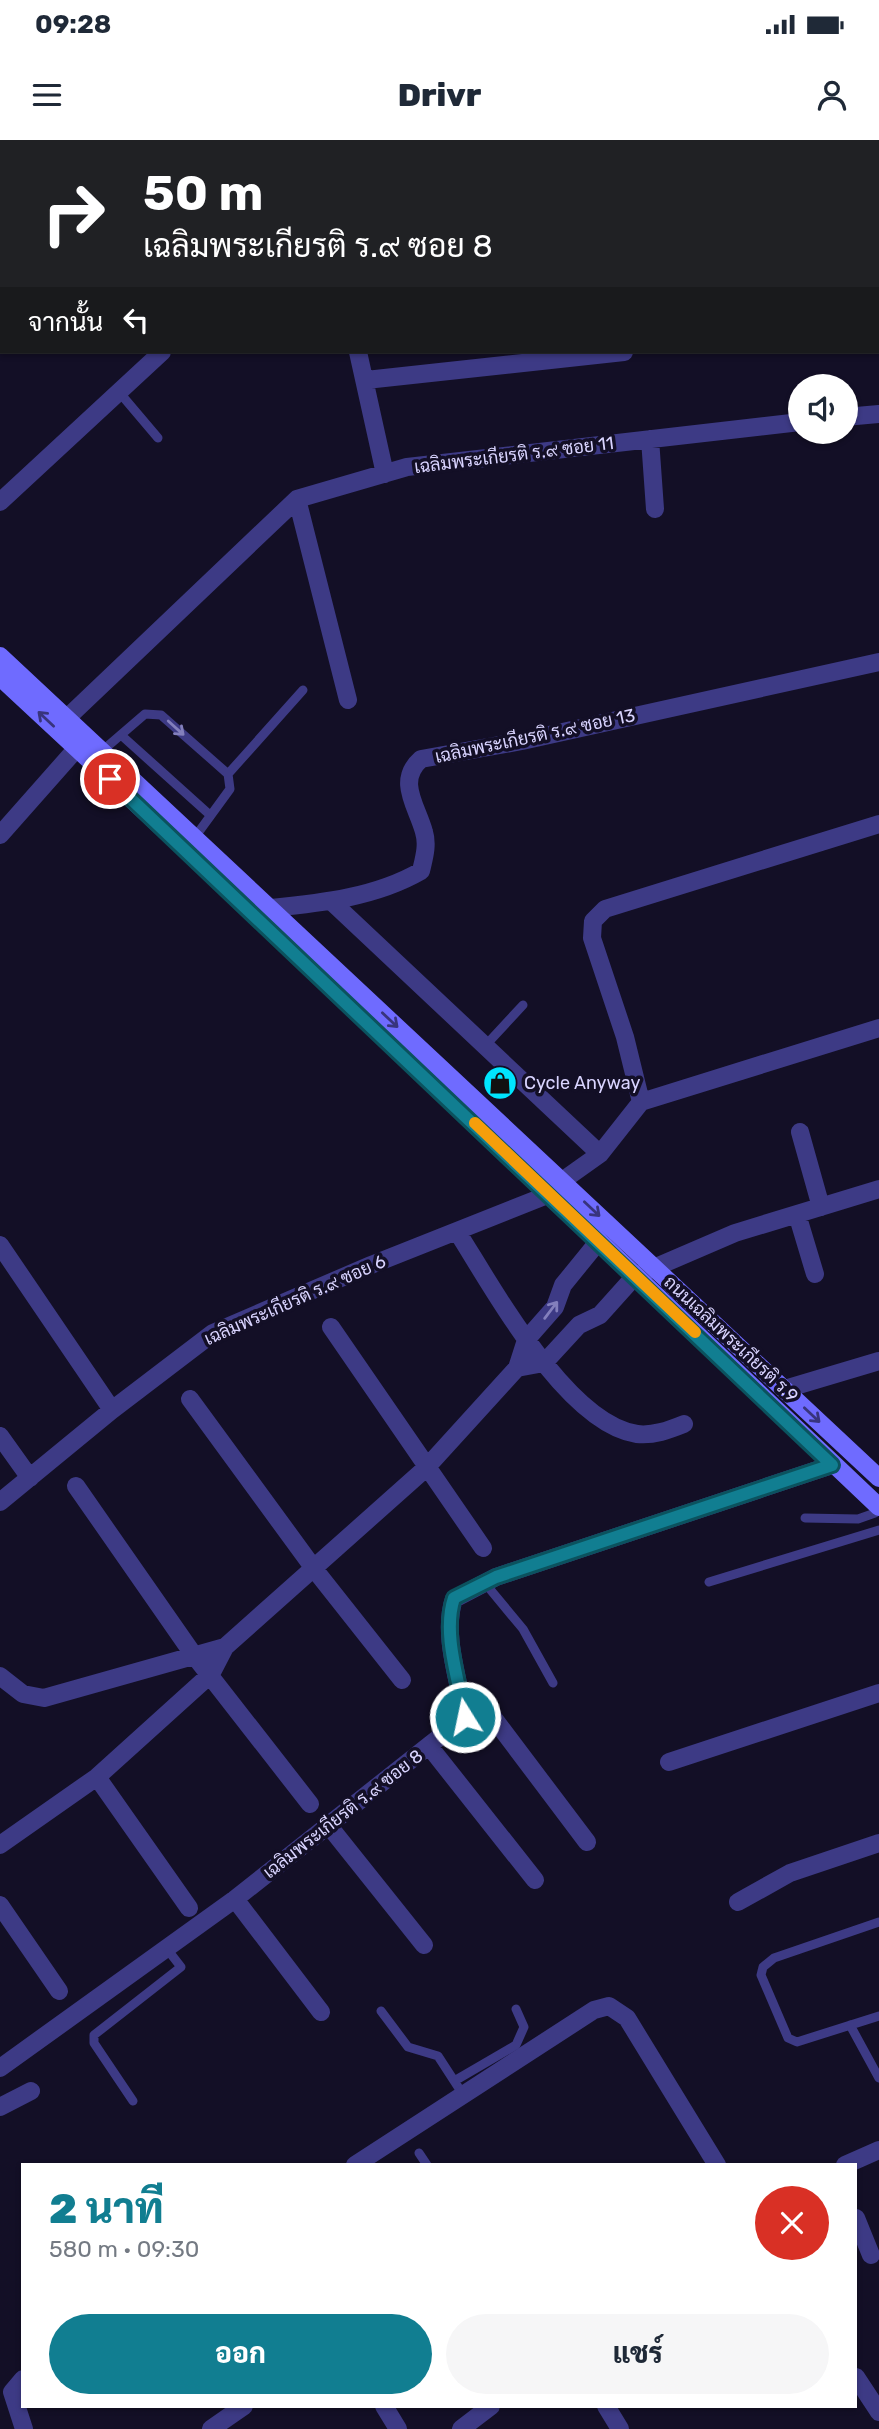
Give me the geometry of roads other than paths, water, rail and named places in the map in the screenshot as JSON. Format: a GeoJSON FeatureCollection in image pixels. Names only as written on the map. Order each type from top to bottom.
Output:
{"type":"FeatureCollection","features":[{"type":"Feature","properties":{"kind":"main road","name":"ถนนเฉลิมพระเกียรติ ร.9"},"geometry":{"type":"LineString","coordinates":[[0,656],[67,718],[97,756],[556,1187],[656,1268],[879,1478]]}},
{"type":"Feature","properties":{"kind":"main road","name":"ถนนเฉลิมพระเกียรติ ร.9"},"geometry":{"type":"LineString","coordinates":[[0,677],[77,748],[97,756]]}},
{"type":"Feature","properties":{"kind":"main road","name":"ถนนเฉลิมพระเกียรติ ร.9"},"geometry":{"type":"LineString","coordinates":[[189,842],[271,908],[556,1187],[598,1242],[832,1465],[879,1506]]}},
{"type":"Feature","properties":{"kind":"street"},"geometry":{"type":"LineString","coordinates":[[0,502],[160,354]]}},
{"type":"Feature","properties":{"kind":"street"},"geometry":{"type":"LineString","coordinates":[[359,354],[385,474]]}},
{"type":"Feature","properties":{"kind":"street"},"geometry":{"type":"LineString","coordinates":[[366,380],[606,354]]}},
{"type":"Feature","properties":{"kind":"street"},"geometry":{"type":"LineString","coordinates":[[858,416],[879,414]]}},
{"type":"Feature","properties":{"kind":"street","name":"เฉลิมพระเกียรติ ร.๙ ซอย 11"},"geometry":{"type":"LineString","coordinates":[[67,718],[298,499],[407,467],[788,423]]}},
{"type":"Feature","properties":{"kind":"street"},"geometry":{"type":"LineString","coordinates":[[650,439],[655,509]]}},
{"type":"Feature","properties":{"kind":"street"},"geometry":{"type":"LineString","coordinates":[[298,499],[348,700]]}},
{"type":"Feature","properties":{"kind":"street","name":"เฉลิมพระเกียรติ ร.๙ ซอย 13"},"geometry":{"type":"LineString","coordinates":[[271,908],[332,902],[401,883],[421,871],[426,850],[425,833],[408,783],[412,767],[421,759],[522,741],[879,662]]}},
{"type":"Feature","properties":{"kind":"street"},"geometry":{"type":"LineString","coordinates":[[0,835],[77,748]]}},
{"type":"Feature","properties":{"kind":"street"},"geometry":{"type":"LineString","coordinates":[[879,824],[625,902],[605,909],[593,921],[595,949],[625,1037],[641,1102],[879,1028]]}},
{"type":"Feature","properties":{"kind":"street"},"geometry":{"type":"LineString","coordinates":[[332,902],[600,1154]]}},
{"type":"Feature","properties":{"kind":"street","name":"เฉลิมพระเกียรติ ร.๙ ซอย 6"},"geometry":{"type":"LineString","coordinates":[[0,1502],[112,1410],[213,1333],[371,1265],[458,1233],[556,1187],[600,1154],[641,1102]]}},
{"type":"Feature","properties":{"kind":"street"},"geometry":{"type":"LineString","coordinates":[[800,1132],[821,1207]]}},
{"type":"Feature","properties":{"kind":"street"},"geometry":{"type":"LineString","coordinates":[[517,1368],[544,1363],[579,1325],[600,1315],[635,1276],[725,1237],[879,1189]]}},
{"type":"Feature","properties":{"kind":"street"},"geometry":{"type":"LineString","coordinates":[[797,1214],[815,1274]]}},
{"type":"Feature","properties":{"kind":"street"},"geometry":{"type":"LineString","coordinates":[[458,1233],[526,1340],[544,1363],[598,1417],[637,1434],[661,1433],[684,1424]]}},
{"type":"Feature","properties":{"kind":"street"},"geometry":{"type":"LineString","coordinates":[[0,1845],[97,1777],[211,1674],[225,1647],[315,1570],[426,1468],[517,1368],[526,1340],[555,1307],[563,1285],[598,1242]]}},
{"type":"Feature","properties":{"kind":"street"},"geometry":{"type":"LineString","coordinates":[[0,1245],[112,1410]]}},
{"type":"Feature","properties":{"kind":"street"},"geometry":{"type":"LineString","coordinates":[[331,1327],[483,1548]]}},
{"type":"Feature","properties":{"kind":"street"},"geometry":{"type":"LineString","coordinates":[[785,1389],[879,1361]]}},
{"type":"Feature","properties":{"kind":"street"},"geometry":{"type":"LineString","coordinates":[[190,1399],[315,1570],[402,1680]]}},
{"type":"Feature","properties":{"kind":"street"},"geometry":{"type":"LineString","coordinates":[[0,1436],[30,1478]]}},
{"type":"Feature","properties":{"kind":"street"},"geometry":{"type":"LineString","coordinates":[[587,1842],[492,1716],[480,1713],[465,1717],[449,1612],[454,1598],[484,1582],[832,1465]]}},
{"type":"Feature","properties":{"kind":"street"},"geometry":{"type":"LineString","coordinates":[[76,1486],[194,1654],[310,1804]]}},
{"type":"Feature","properties":{"kind":"street"},"geometry":{"type":"LineString","coordinates":[[0,1676],[23,1694],[44,1698],[225,1647]]}},
{"type":"Feature","properties":{"kind":"street"},"geometry":{"type":"LineString","coordinates":[[669,1762],[879,1693]]}},
{"type":"Feature","properties":{"kind":"street","name":"เฉลิมพระเกียรติ ร.๙ ซอย 8"},"geometry":{"type":"LineString","coordinates":[[0,2068],[235,1899],[465,1717]]}},
{"type":"Feature","properties":{"kind":"street"},"geometry":{"type":"LineString","coordinates":[[429,1746],[535,1880]]}},
{"type":"Feature","properties":{"kind":"street"},"geometry":{"type":"LineString","coordinates":[[97,1777],[189,1908]]}},
{"type":"Feature","properties":{"kind":"street"},"geometry":{"type":"LineString","coordinates":[[329,1826],[424,1945]]}},
{"type":"Feature","properties":{"kind":"street"},"geometry":{"type":"LineString","coordinates":[[738,1902],[790,1873],[879,1843]]}},
{"type":"Feature","properties":{"kind":"street"},"geometry":{"type":"LineString","coordinates":[[235,1899],[321,2012]]}},
{"type":"Feature","properties":{"kind":"street"},"geometry":{"type":"LineString","coordinates":[[0,1905],[59,1991]]}},
{"type":"Feature","properties":{"kind":"street"},"geometry":{"type":"LineString","coordinates":[[358,2163],[459,2087],[594,2010],[609,2006],[627,2018],[716,2163]]}},
{"type":"Feature","properties":{"kind":"street"},"geometry":{"type":"LineString","coordinates":[[0,2107],[31,2091]]}},
{"type":"Feature","properties":{"kind":"street"},"geometry":{"type":"LineString","coordinates":[[850,2163],[879,2150]]}},
{"type":"Feature","properties":{"kind":"street"},"geometry":{"type":"LineString","coordinates":[[857,2220],[871,2255]]}},
{"type":"Feature","properties":{"kind":"street"},"geometry":{"type":"LineString","coordinates":[[857,2379],[879,2412]]}},
{"type":"Feature","properties":{"kind":"street"},"geometry":{"type":"LineString","coordinates":[[21,2381],[12,2392],[24,2429]]}},
{"type":"Feature","properties":{"kind":"street"},"geometry":{"type":"LineString","coordinates":[[211,2429],[241,2408]]}},
{"type":"Feature","properties":{"kind":"street"},"geometry":{"type":"LineString","coordinates":[[385,2408],[398,2429]]}},
{"type":"Feature","properties":{"kind":"street"},"geometry":{"type":"LineString","coordinates":[[461,2429],[488,2408]]}},
{"type":"Feature","properties":{"kind":"street"},"geometry":{"type":"LineString","coordinates":[[607,2408],[620,2429]]}},
{"type":"Feature","properties":{"kind":"lane"},"geometry":{"type":"LineString","coordinates":[[118,392],[158,438]]}},
{"type":"Feature","properties":{"kind":"lane"},"geometry":{"type":"LineString","coordinates":[[228,774],[303,690]]}},
{"type":"Feature","properties":{"kind":"lane"},"geometry":{"type":"LineString","coordinates":[[97,756],[145,714],[161,715],[228,774],[230,789],[189,842]]}},
{"type":"Feature","properties":{"kind":"lane"},"geometry":{"type":"LineString","coordinates":[[121,735],[210,816]]}},
{"type":"Feature","properties":{"kind":"lane"},"geometry":{"type":"LineString","coordinates":[[485,1046],[523,1005]]}},
{"type":"Feature","properties":{"kind":"lane"},"geometry":{"type":"LineString","coordinates":[[805,1518],[859,1519],[876,1513],[879,1506]]}},
{"type":"Feature","properties":{"kind":"lane"},"geometry":{"type":"LineString","coordinates":[[709,1582],[879,1530]]}},
{"type":"Feature","properties":{"kind":"lane"},"geometry":{"type":"LineString","coordinates":[[484,1582],[523,1629],[553,1683]]}},
{"type":"Feature","properties":{"kind":"lane"},"geometry":{"type":"LineString","coordinates":[[879,1922],[774,1958],[763,1967],[761,1975],[789,2038],[797,2042],[879,2016]]}},
{"type":"Feature","properties":{"kind":"lane"},"geometry":{"type":"LineString","coordinates":[[133,2101],[94,2043],[94,2035],[181,1967],[167,1949]]}},
{"type":"Feature","properties":{"kind":"lane"},"geometry":{"type":"LineString","coordinates":[[381,2011],[402,2042],[438,2056],[459,2087],[516,2045],[524,2027],[516,2009]]}},
{"type":"Feature","properties":{"kind":"lane"},"geometry":{"type":"LineString","coordinates":[[850,2025],[879,2078]]}},
{"type":"Feature","properties":{"kind":"lane"},"geometry":{"type":"LineString","coordinates":[[419,2153],[426,2163]]}},
{"type":"Feature","properties":{"kind":"place","name":"Cycle Anyway"},"geometry":{"type":"Point","coordinates":[500,1083]}}]}
